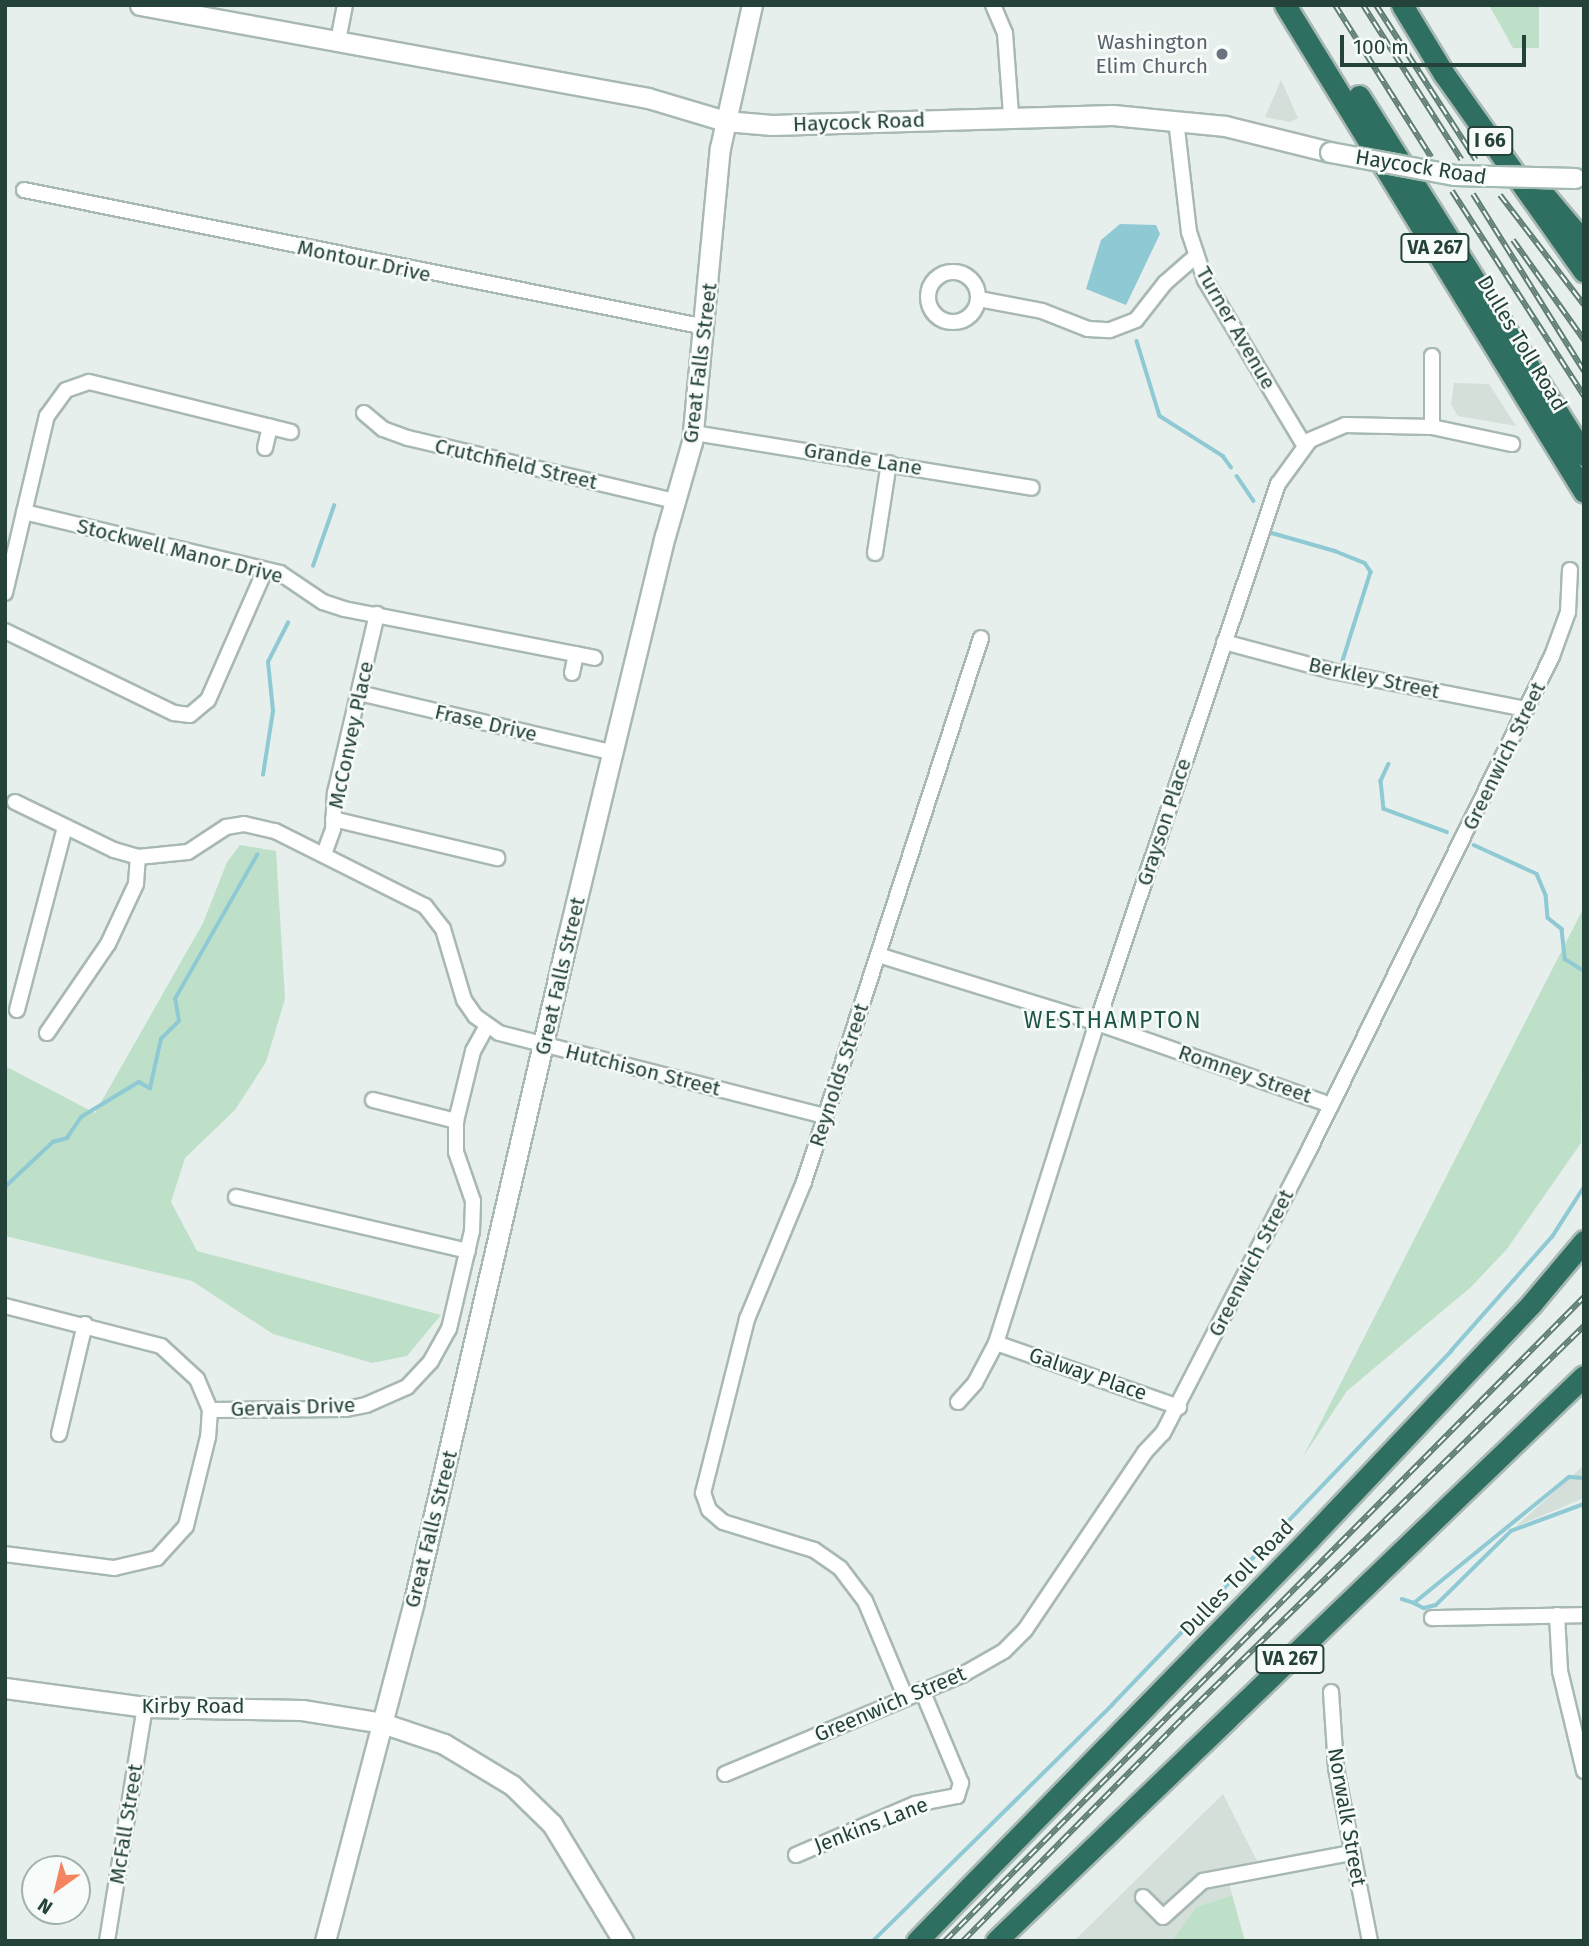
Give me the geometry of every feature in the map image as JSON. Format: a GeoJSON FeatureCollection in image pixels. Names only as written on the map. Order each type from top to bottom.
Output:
{"type":"FeatureCollection","features":[{"type":"Feature","properties":{"kind":"highway","name":"Dulles Toll Road"},"geometry":{"type":"LineString","coordinates":[[1285,5],[1584,492]]}},
{"type":"Feature","properties":{"kind":"highway"},"geometry":{"type":"LineString","coordinates":[[1302,5],[1584,456]]}},
{"type":"Feature","properties":{"kind":"highway"},"geometry":{"type":"LineString","coordinates":[[1402,5],[1456,68],[1542,192],[1584,242]]}},
{"type":"Feature","properties":{"kind":"highway","name":"I 66"},"geometry":{"type":"LineString","coordinates":[[1402,5],[1444,74],[1584,272]]}},
{"type":"Feature","properties":{"kind":"highway","name":"Dulles Toll Road"},"geometry":{"type":"LineString","coordinates":[[917,1941],[1318,1529],[1532,1303],[1584,1241]]}},
{"type":"Feature","properties":{"kind":"highway","name":"VA 267"},"geometry":{"type":"LineString","coordinates":[[996,1941],[1584,1376]]}},
{"type":"Feature","properties":{"kind":"main road","name":"Haycock Road"},"geometry":{"type":"LineString","coordinates":[[140,5],[648,98],[725,121],[811,124],[1011,115],[1176,120],[1236,128],[1330,152],[1454,175],[1579,177]]}},
{"type":"Feature","properties":{"kind":"main road","name":"Great Falls Street"},"geometry":{"type":"LineString","coordinates":[[326,1941],[474,1352],[543,1045],[675,501],[694,433],[725,121],[752,5]]}},
{"type":"Feature","properties":{"kind":"main road","name":"Kirby Road"},"geometry":{"type":"LineString","coordinates":[[5,1688],[145,1707],[263,1706],[382,1723],[467,1755],[530,1801],[566,1842],[623,1941]]}},
{"type":"Feature","properties":{"kind":"street"},"geometry":{"type":"LineString","coordinates":[[338,41],[345,5]]}},
{"type":"Feature","properties":{"kind":"street"},"geometry":{"type":"LineString","coordinates":[[993,5],[1005,33],[1011,115]]}},
{"type":"Feature","properties":{"kind":"street","name":"Turner Avenue"},"geometry":{"type":"LineString","coordinates":[[1176,120],[1196,257],[1205,280],[1304,444]]}},
{"type":"Feature","properties":{"kind":"street","name":"Montour Drive"},"geometry":{"type":"LineString","coordinates":[[24,190],[705,327]]}},
{"type":"Feature","properties":{"kind":"street"},"geometry":{"type":"LineString","coordinates":[[979,299],[1042,311],[1088,329],[1110,330],[1136,320],[1165,284],[1196,257]]}},
{"type":"Feature","properties":{"kind":"street"},"geometry":{"type":"LineString","coordinates":[[1432,356],[1432,427]]}},
{"type":"Feature","properties":{"kind":"street"},"geometry":{"type":"LineString","coordinates":[[5,593],[50,409],[59,396],[79,384],[291,432]]}},
{"type":"Feature","properties":{"kind":"street","name":"Crutchfield Street"},"geometry":{"type":"LineString","coordinates":[[364,413],[383,429],[408,438],[675,501]]}},
{"type":"Feature","properties":{"kind":"street","name":"Grayson Place"},"geometry":{"type":"LineString","coordinates":[[958,1402],[975,1383],[996,1343],[1097,1023],[1262,524],[1278,484],[1304,444],[1320,433],[1345,425],[1432,427],[1512,443]]}},
{"type":"Feature","properties":{"kind":"street"},"geometry":{"type":"LineString","coordinates":[[265,448],[270,426]]}},
{"type":"Feature","properties":{"kind":"street","name":"Grande Lane"},"geometry":{"type":"LineString","coordinates":[[694,433],[1032,488]]}},
{"type":"Feature","properties":{"kind":"street"},"geometry":{"type":"LineString","coordinates":[[875,553],[889,463]]}},
{"type":"Feature","properties":{"kind":"street","name":"Stockwell Manor Drive"},"geometry":{"type":"LineString","coordinates":[[24,512],[265,570],[291,578],[332,606],[595,658]]}},
{"type":"Feature","properties":{"kind":"street"},"geometry":{"type":"LineString","coordinates":[[5,631],[174,713],[190,715],[208,700],[248,616],[265,570]]}},
{"type":"Feature","properties":{"kind":"street","name":"Greenwich Street"},"geometry":{"type":"LineString","coordinates":[[725,1774],[988,1662],[1017,1639],[1179,1407],[1526,709],[1568,612],[1570,570]]}},
{"type":"Feature","properties":{"kind":"street","name":"McConvey Place"},"geometry":{"type":"LineString","coordinates":[[324,854],[333,819],[335,793],[377,614]]}},
{"type":"Feature","properties":{"kind":"street","name":"Reynolds Street"},"geometry":{"type":"LineString","coordinates":[[905,1696],[865,1601],[840,1568],[814,1550],[723,1522],[709,1510],[703,1493],[738,1347],[793,1214],[981,638]]}},
{"type":"Feature","properties":{"kind":"street","name":"Berkley Street"},"geometry":{"type":"LineString","coordinates":[[1224,642],[1332,671],[1526,709]]}},
{"type":"Feature","properties":{"kind":"street"},"geometry":{"type":"LineString","coordinates":[[572,673],[576,654]]}},
{"type":"Feature","properties":{"kind":"street","name":"Frase Drive"},"geometry":{"type":"LineString","coordinates":[[359,693],[614,753]]}},
{"type":"Feature","properties":{"kind":"street"},"geometry":{"type":"LineString","coordinates":[[15,802],[65,827],[138,856],[136,884],[108,944],[47,1033]]}},
{"type":"Feature","properties":{"kind":"street"},"geometry":{"type":"LineString","coordinates":[[333,819],[497,858]]}},
{"type":"Feature","properties":{"kind":"street","name":"Hutchison Street"},"geometry":{"type":"LineString","coordinates":[[138,856],[188,852],[210,834],[244,824],[275,831],[412,897],[432,914],[447,941],[464,1000],[487,1026],[543,1045],[825,1116]]}},
{"type":"Feature","properties":{"kind":"street"},"geometry":{"type":"LineString","coordinates":[[17,1010],[65,827]]}},
{"type":"Feature","properties":{"kind":"street","name":"Romney Street"},"geometry":{"type":"LineString","coordinates":[[878,955],[1097,1023],[1331,1105]]}},
{"type":"Feature","properties":{"kind":"street","name":"Gervais Drive"},"geometry":{"type":"LineString","coordinates":[[209,1410],[346,1409],[407,1387],[431,1361],[449,1329],[468,1251],[473,1201],[456,1152],[456,1121],[473,1051],[487,1026]]}},
{"type":"Feature","properties":{"kind":"street"},"geometry":{"type":"LineString","coordinates":[[373,1100],[456,1121]]}},
{"type":"Feature","properties":{"kind":"street"},"geometry":{"type":"LineString","coordinates":[[236,1197],[468,1251]]}},
{"type":"Feature","properties":{"kind":"street"},"geometry":{"type":"LineString","coordinates":[[5,1306],[147,1339],[175,1354],[197,1379],[209,1410],[208,1437],[186,1526],[157,1558],[114,1569],[5,1554]]}},
{"type":"Feature","properties":{"kind":"street"},"geometry":{"type":"LineString","coordinates":[[59,1434],[85,1324]]}},
{"type":"Feature","properties":{"kind":"street","name":"Galway Place"},"geometry":{"type":"LineString","coordinates":[[996,1343],[1179,1407]]}},
{"type":"Feature","properties":{"kind":"street"},"geometry":{"type":"LineString","coordinates":[[1557,1615],[1560,1671],[1584,1771]]}},
{"type":"Feature","properties":{"kind":"street"},"geometry":{"type":"LineString","coordinates":[[1432,1618],[1584,1615]]}},
{"type":"Feature","properties":{"kind":"street","name":"Jenkins Lane"},"geometry":{"type":"LineString","coordinates":[[796,1854],[915,1804],[957,1796],[961,1783],[922,1690]]}},
{"type":"Feature","properties":{"kind":"street","name":"Norwalk Street"},"geometry":{"type":"LineString","coordinates":[[1331,1692],[1336,1768],[1370,1941]]}},
{"type":"Feature","properties":{"kind":"street","name":"McFall Street"},"geometry":{"type":"LineString","coordinates":[[107,1941],[145,1707]]}},
{"type":"Feature","properties":{"kind":"street"},"geometry":{"type":"LineString","coordinates":[[1143,1897],[1163,1917],[1203,1881],[1352,1853]]}},
{"type":"Feature","properties":{"kind":"shaded area"},"geometry":{"type":"Polygon","coordinates":[[[1281,80],[1298,118],[1290,122],[1265,117],[1281,80]]]}},
{"type":"Feature","properties":{"kind":"shaded area"},"geometry":{"type":"Polygon","coordinates":[[[1454,383],[1489,384],[1516,426],[1458,416],[1451,405],[1454,383]]]}},
{"type":"Feature","properties":{"kind":"shaded area"},"geometry":{"type":"Polygon","coordinates":[[[1584,1465],[1584,1498],[1515,1527],[1584,1465]]]}},
{"type":"Feature","properties":{"kind":"shaded area"},"geometry":{"type":"Polygon","coordinates":[[[1223,1794],[1257,1861],[1225,1868],[1232,1895],[1196,1907],[1172,1941],[1074,1941],[1223,1794]]]}},
{"type":"Feature","properties":{"kind":"green space"},"geometry":{"type":"Polygon","coordinates":[[[1489,5],[1539,5],[1539,48],[1513,48],[1489,5]]]}},
{"type":"Feature","properties":{"kind":"green space"},"geometry":{"type":"Polygon","coordinates":[[[240,845],[276,851],[285,999],[266,1062],[235,1110],[185,1158],[171,1202],[197,1251],[441,1315],[407,1356],[372,1363],[273,1334],[192,1281],[5,1236],[5,1066],[95,1113],[203,923],[227,862],[240,845]]]}},
{"type":"Feature","properties":{"kind":"green space"},"geometry":{"type":"Polygon","coordinates":[[[1584,907],[1581,1143],[1507,1249],[1471,1287],[1347,1391],[1303,1457],[1584,907]]]}},
{"type":"Feature","properties":{"kind":"green space"},"geometry":{"type":"Polygon","coordinates":[[[1232,1895],[1245,1941],[1172,1941],[1196,1907],[1232,1895]]]}},
{"type":"Feature","properties":{"kind":"water"},"geometry":{"type":"Polygon","coordinates":[[[1120,224],[1156,225],[1160,234],[1126,305],[1086,289],[1101,240],[1120,224]]]}},
{"type":"Feature","properties":{"kind":"waterway"},"geometry":{"type":"LineString","coordinates":[[1137,341],[1160,416],[1223,456],[1231,467]]}},
{"type":"Feature","properties":{"kind":"waterway"},"geometry":{"type":"LineString","coordinates":[[1237,476],[1254,501]]}},
{"type":"Feature","properties":{"kind":"waterway"},"geometry":{"type":"LineString","coordinates":[[313,566],[334,506]]}},
{"type":"Feature","properties":{"kind":"waterway"},"geometry":{"type":"LineString","coordinates":[[1272,533],[1335,551],[1365,563],[1371,572],[1343,661]]}},
{"type":"Feature","properties":{"kind":"waterway"},"geometry":{"type":"LineString","coordinates":[[263,775],[273,711],[268,662],[288,623]]}},
{"type":"Feature","properties":{"kind":"waterway"},"geometry":{"type":"LineString","coordinates":[[1389,764],[1381,781],[1384,809],[1447,832]]}},
{"type":"Feature","properties":{"kind":"waterway"},"geometry":{"type":"LineString","coordinates":[[1474,845],[1537,874],[1546,895],[1548,918],[1562,929],[1565,959],[1584,971]]}},
{"type":"Feature","properties":{"kind":"waterway"},"geometry":{"type":"LineString","coordinates":[[5,1187],[53,1142],[67,1138],[81,1117],[139,1082],[150,1088],[161,1039],[179,1021],[175,999],[257,855]]}},
{"type":"Feature","properties":{"kind":"waterway"},"geometry":{"type":"LineString","coordinates":[[873,1941],[1112,1705],[1451,1351],[1552,1237],[1584,1187]]}},
{"type":"Feature","properties":{"kind":"waterway"},"geometry":{"type":"LineString","coordinates":[[1402,1599],[1414,1603],[1569,1477],[1584,1478]]}},
{"type":"Feature","properties":{"kind":"waterway"},"geometry":{"type":"LineString","coordinates":[[1414,1603],[1424,1608],[1436,1605],[1511,1531],[1584,1504]]}},
{"type":"Feature","properties":{"kind":"railway"},"geometry":{"type":"LineString","coordinates":[[1335,5],[1431,157]]}},
{"type":"Feature","properties":{"kind":"railway"},"geometry":{"type":"LineString","coordinates":[[1363,5],[1461,159]]}},
{"type":"Feature","properties":{"kind":"railway"},"geometry":{"type":"LineString","coordinates":[[1376,5],[1476,160]]}},
{"type":"Feature","properties":{"kind":"railway"},"geometry":{"type":"LineString","coordinates":[[1452,191],[1584,396]]}},
{"type":"Feature","properties":{"kind":"railway"},"geometry":{"type":"LineString","coordinates":[[1473,194],[1584,371]]}},
{"type":"Feature","properties":{"kind":"railway"},"geometry":{"type":"LineString","coordinates":[[1500,195],[1584,305]]}},
{"type":"Feature","properties":{"kind":"railway"},"geometry":{"type":"LineString","coordinates":[[1513,240],[1584,340]]}},
{"type":"Feature","properties":{"kind":"railway"},"geometry":{"type":"LineString","coordinates":[[945,1941],[1584,1297]]}},
{"type":"Feature","properties":{"kind":"railway"},"geometry":{"type":"LineString","coordinates":[[963,1941],[1185,1716],[1584,1326]]}},
{"type":"Feature","properties":{"kind":"place","name":"Washington Elim Church"},"geometry":{"type":"Point","coordinates":[1222,54]}},
{"type":"Feature","properties":{"kind":"district","name":"WESTHAMPTON"},"geometry":{"type":"Point","coordinates":[1113,1020]}}]}
